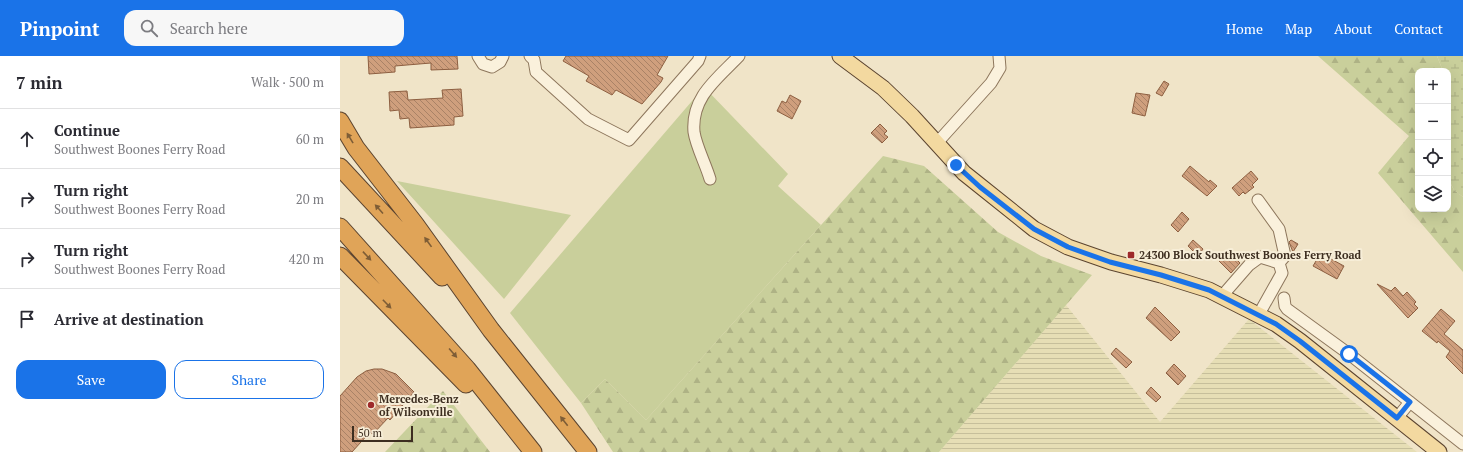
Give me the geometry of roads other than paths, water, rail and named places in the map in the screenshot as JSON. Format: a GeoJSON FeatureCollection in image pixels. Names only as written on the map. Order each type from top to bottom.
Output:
{"type":"FeatureCollection","features":[{"type":"Feature","properties":{"kind":"highway"},"geometry":{"type":"LineString","coordinates":[[340,121],[360,154],[415,224],[491,330],[588,452]]}},
{"type":"Feature","properties":{"kind":"highway"},"geometry":{"type":"LineString","coordinates":[[340,167],[491,330]]}},
{"type":"Feature","properties":{"kind":"highway"},"geometry":{"type":"LineString","coordinates":[[340,227],[467,369],[529,447]]}},
{"type":"Feature","properties":{"kind":"highway"},"geometry":{"type":"LineString","coordinates":[[340,256],[529,447]]}},
{"type":"Feature","properties":{"kind":"main road"},"geometry":{"type":"LineString","coordinates":[[840,56],[873,80],[892,97],[972,180],[1034,229],[1068,247],[1110,262],[1161,275],[1209,290],[1258,314],[1300,341],[1439,452]]}},
{"type":"Feature","properties":{"kind":"street"},"geometry":{"type":"LineString","coordinates":[[478,56],[482,64],[492,67],[500,62],[503,56]]}},
{"type":"Feature","properties":{"kind":"street"},"geometry":{"type":"LineString","coordinates":[[533,57],[536,72],[588,119],[629,140],[698,61],[700,56]]}},
{"type":"Feature","properties":{"kind":"street"},"geometry":{"type":"LineString","coordinates":[[710,179],[694,133],[695,113],[703,94],[739,56]]}},
{"type":"Feature","properties":{"kind":"street"},"geometry":{"type":"LineString","coordinates":[[936,144],[991,83],[1000,68],[999,56]]}},
{"type":"Feature","properties":{"kind":"street"},"geometry":{"type":"LineString","coordinates":[[1258,200],[1279,229],[1285,256],[1279,263]]}},
{"type":"Feature","properties":{"kind":"street"},"geometry":{"type":"LineString","coordinates":[[1222,296],[1249,264],[1260,257],[1279,263]]}},
{"type":"Feature","properties":{"kind":"street"},"geometry":{"type":"LineString","coordinates":[[1258,314],[1282,273],[1279,263]]}},
{"type":"Feature","properties":{"kind":"street"},"geometry":{"type":"LineString","coordinates":[[1284,298],[1285,306],[1288,309],[1463,444]]}},
{"type":"Feature","properties":{"kind":"street"},"geometry":{"type":"LineString","coordinates":[[1397,418],[1410,402]]}},
{"type":"Feature","properties":{"kind":"place","name":"24300 Block Southwest Boones Ferry Road"},"geometry":{"type":"Point","coordinates":[1131,255]}},
{"type":"Feature","properties":{"kind":"place","name":"Mercedes-Benz of Wilsonville"},"geometry":{"type":"Point","coordinates":[371,405]}}]}
